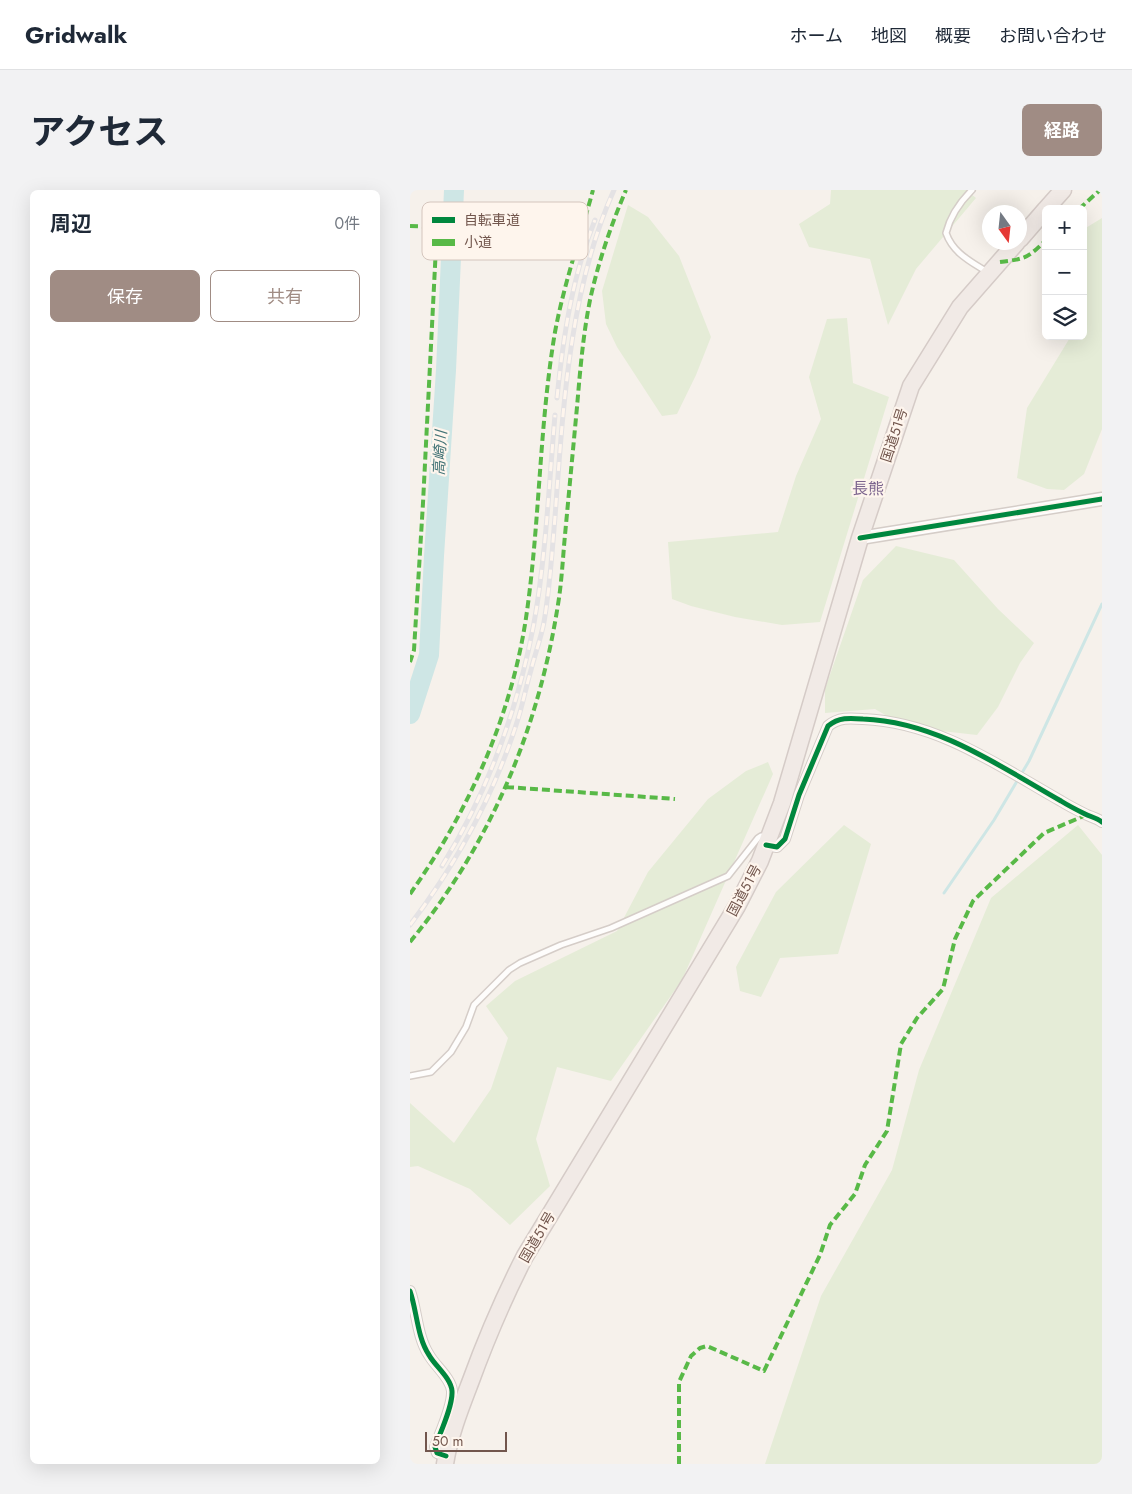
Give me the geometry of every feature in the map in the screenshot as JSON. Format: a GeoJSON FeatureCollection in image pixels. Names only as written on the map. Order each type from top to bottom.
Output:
{"type":"FeatureCollection","features":[{"type":"Feature","properties":{"kind":"highway"},"geometry":{"type":"LineString","coordinates":[[1049,205],[1062,190]]}},
{"type":"Feature","properties":{"kind":"highway"},"geometry":{"type":"LineString","coordinates":[[1027,232],[1042,214]]}},
{"type":"Feature","properties":{"kind":"highway","name":"国道51号"},"geometry":{"type":"LineString","coordinates":[[445,1460],[462,1402],[485,1343],[503,1300],[525,1256],[737,906],[760,861],[782,802],[860,538],[911,386],[960,307],[1010,250]]}},
{"type":"Feature","properties":{"kind":"street"},"geometry":{"type":"LineString","coordinates":[[860,538],[1102,499]]}},
{"type":"Feature","properties":{"kind":"street"},"geometry":{"type":"LineString","coordinates":[[767,842],[777,847],[785,839],[798,795],[828,726],[835,720],[848,718],[902,723],[926,730],[995,761],[1062,802],[1102,822]]}},
{"type":"Feature","properties":{"kind":"street"},"geometry":{"type":"LineString","coordinates":[[410,1291],[423,1344],[428,1355],[452,1390],[449,1406],[434,1447],[437,1453],[445,1460]]}},
{"type":"Feature","properties":{"kind":"lane"},"geometry":{"type":"LineString","coordinates":[[972,190],[964,197],[952,217],[946,233],[949,242],[957,252],[990,274]]}},
{"type":"Feature","properties":{"kind":"lane"},"geometry":{"type":"LineString","coordinates":[[410,1076],[431,1072],[451,1052],[466,1027],[474,1005],[509,970],[562,944],[611,928],[728,876],[758,838],[761,836],[767,842]]}},
{"type":"Feature","properties":{"kind":"green space"},"geometry":{"type":"Polygon","coordinates":[[[831,190],[966,190],[976,198],[916,269],[888,325],[870,259],[809,247],[799,224],[830,204],[831,190]]]}},
{"type":"Feature","properties":{"kind":"green space"},"geometry":{"type":"Polygon","coordinates":[[[628,205],[648,217],[679,256],[711,337],[696,375],[677,414],[662,416],[617,347],[606,324],[602,291],[628,205]]]}},
{"type":"Feature","properties":{"kind":"green space"},"geometry":{"type":"Polygon","coordinates":[[[1102,218],[1102,429],[1084,474],[1064,490],[1047,489],[1017,478],[1027,408],[1069,340],[1087,340],[1087,227],[1102,218]]]}},
{"type":"Feature","properties":{"kind":"green space"},"geometry":{"type":"Polygon","coordinates":[[[847,318],[853,383],[889,397],[820,622],[782,625],[735,617],[691,606],[672,599],[668,542],[778,532],[796,476],[821,419],[809,377],[827,319],[847,318]]]}},
{"type":"Feature","properties":{"kind":"green space"},"geometry":{"type":"Polygon","coordinates":[[[896,546],[954,560],[998,609],[1034,643],[1020,663],[998,707],[977,735],[906,727],[875,709],[825,713],[825,689],[863,580],[896,546]]]}},
{"type":"Feature","properties":{"kind":"green space"},"geometry":{"type":"Polygon","coordinates":[[[768,762],[773,774],[682,980],[611,1081],[557,1067],[536,1139],[550,1186],[510,1225],[470,1189],[418,1166],[410,1167],[410,1103],[454,1143],[491,1089],[508,1038],[486,1006],[515,981],[617,931],[648,872],[708,799],[746,771],[768,762]]]}},
{"type":"Feature","properties":{"kind":"green space"},"geometry":{"type":"Polygon","coordinates":[[[844,825],[871,844],[838,954],[780,958],[761,997],[740,991],[736,967],[776,892],[844,825]]]}},
{"type":"Feature","properties":{"kind":"green space"},"geometry":{"type":"Polygon","coordinates":[[[1078,825],[1102,855],[1102,1464],[765,1464],[821,1296],[892,1170],[919,1070],[991,898],[1078,825]]]}},
{"type":"Feature","properties":{"kind":"waterway","name":"高崎川"},"geometry":{"type":"LineString","coordinates":[[453,202],[454,190]]}},
{"type":"Feature","properties":{"kind":"waterway","name":"高崎川"},"geometry":{"type":"LineString","coordinates":[[410,714],[429,655],[451,260]]}},
{"type":"Feature","properties":{"kind":"waterway"},"geometry":{"type":"LineString","coordinates":[[944,893],[994,820],[1029,761],[1102,604]]}},
{"type":"Feature","properties":{"kind":"railway"},"geometry":{"type":"LineString","coordinates":[[410,925],[459,852],[473,826],[498,774],[520,713],[546,609],[551,570],[565,392],[578,309],[587,268],[599,228],[614,190]]}},
{"type":"Feature","properties":{"kind":"railway"},"geometry":{"type":"LineString","coordinates":[[588,239],[595,220]]}},
{"type":"Feature","properties":{"kind":"railway"},"geometry":{"type":"LineString","coordinates":[[557,398],[562,353],[574,286],[581,260]]}},
{"type":"Feature","properties":{"kind":"railway"},"geometry":{"type":"LineString","coordinates":[[442,866],[459,838],[487,779],[510,718],[527,655],[542,572],[555,415]]}},
{"type":"Feature","properties":{"kind":"marked path"},"geometry":{"type":"LineString","coordinates":[[588,208],[593,190]]}},
{"type":"Feature","properties":{"kind":"marked path"},"geometry":{"type":"LineString","coordinates":[[410,942],[439,904],[465,864],[488,823],[525,737],[539,692],[551,645],[560,590],[581,367],[588,313],[601,258],[626,190]]}},
{"type":"Feature","properties":{"kind":"marked path"},"geometry":{"type":"LineString","coordinates":[[1083,205],[1100,190]]}},
{"type":"Feature","properties":{"kind":"marked path"},"geometry":{"type":"LineString","coordinates":[[410,226],[422,226]]}},
{"type":"Feature","properties":{"kind":"marked path"},"geometry":{"type":"LineString","coordinates":[[1000,262],[1026,257],[1042,244]]}},
{"type":"Feature","properties":{"kind":"marked path"},"geometry":{"type":"LineString","coordinates":[[410,662],[414,650],[435,260]]}},
{"type":"Feature","properties":{"kind":"marked path"},"geometry":{"type":"LineString","coordinates":[[410,894],[431,863],[468,797],[484,763],[510,692],[519,655],[531,582],[546,403],[555,332],[573,260]]}},
{"type":"Feature","properties":{"kind":"marked path"},"geometry":{"type":"LineString","coordinates":[[506,787],[675,799]]}},
{"type":"Feature","properties":{"kind":"marked path"},"geometry":{"type":"LineString","coordinates":[[679,1464],[679,1382],[691,1356],[700,1348],[707,1346],[764,1371],[820,1255],[830,1225],[855,1194],[865,1165],[887,1131],[901,1044],[917,1018],[943,989],[955,939],[973,901],[1044,833],[1086,815]]}},
{"type":"Feature","properties":{"kind":"cycle path"},"geometry":{"type":"LineString","coordinates":[[860,538],[1102,499]]}},
{"type":"Feature","properties":{"kind":"cycle path"},"geometry":{"type":"LineString","coordinates":[[766,845],[777,847],[785,839],[799,795],[828,726],[836,721],[849,718],[890,722],[917,728],[942,737],[991,760],[1070,806],[1102,822]]}},
{"type":"Feature","properties":{"kind":"cycle path"},"geometry":{"type":"LineString","coordinates":[[410,1291],[425,1348],[451,1386],[452,1397],[435,1447],[437,1453],[446,1456]]}},
{"type":"Feature","properties":{"kind":"district","name":"長熊"},"geometry":{"type":"Point","coordinates":[868,488]}}]}
